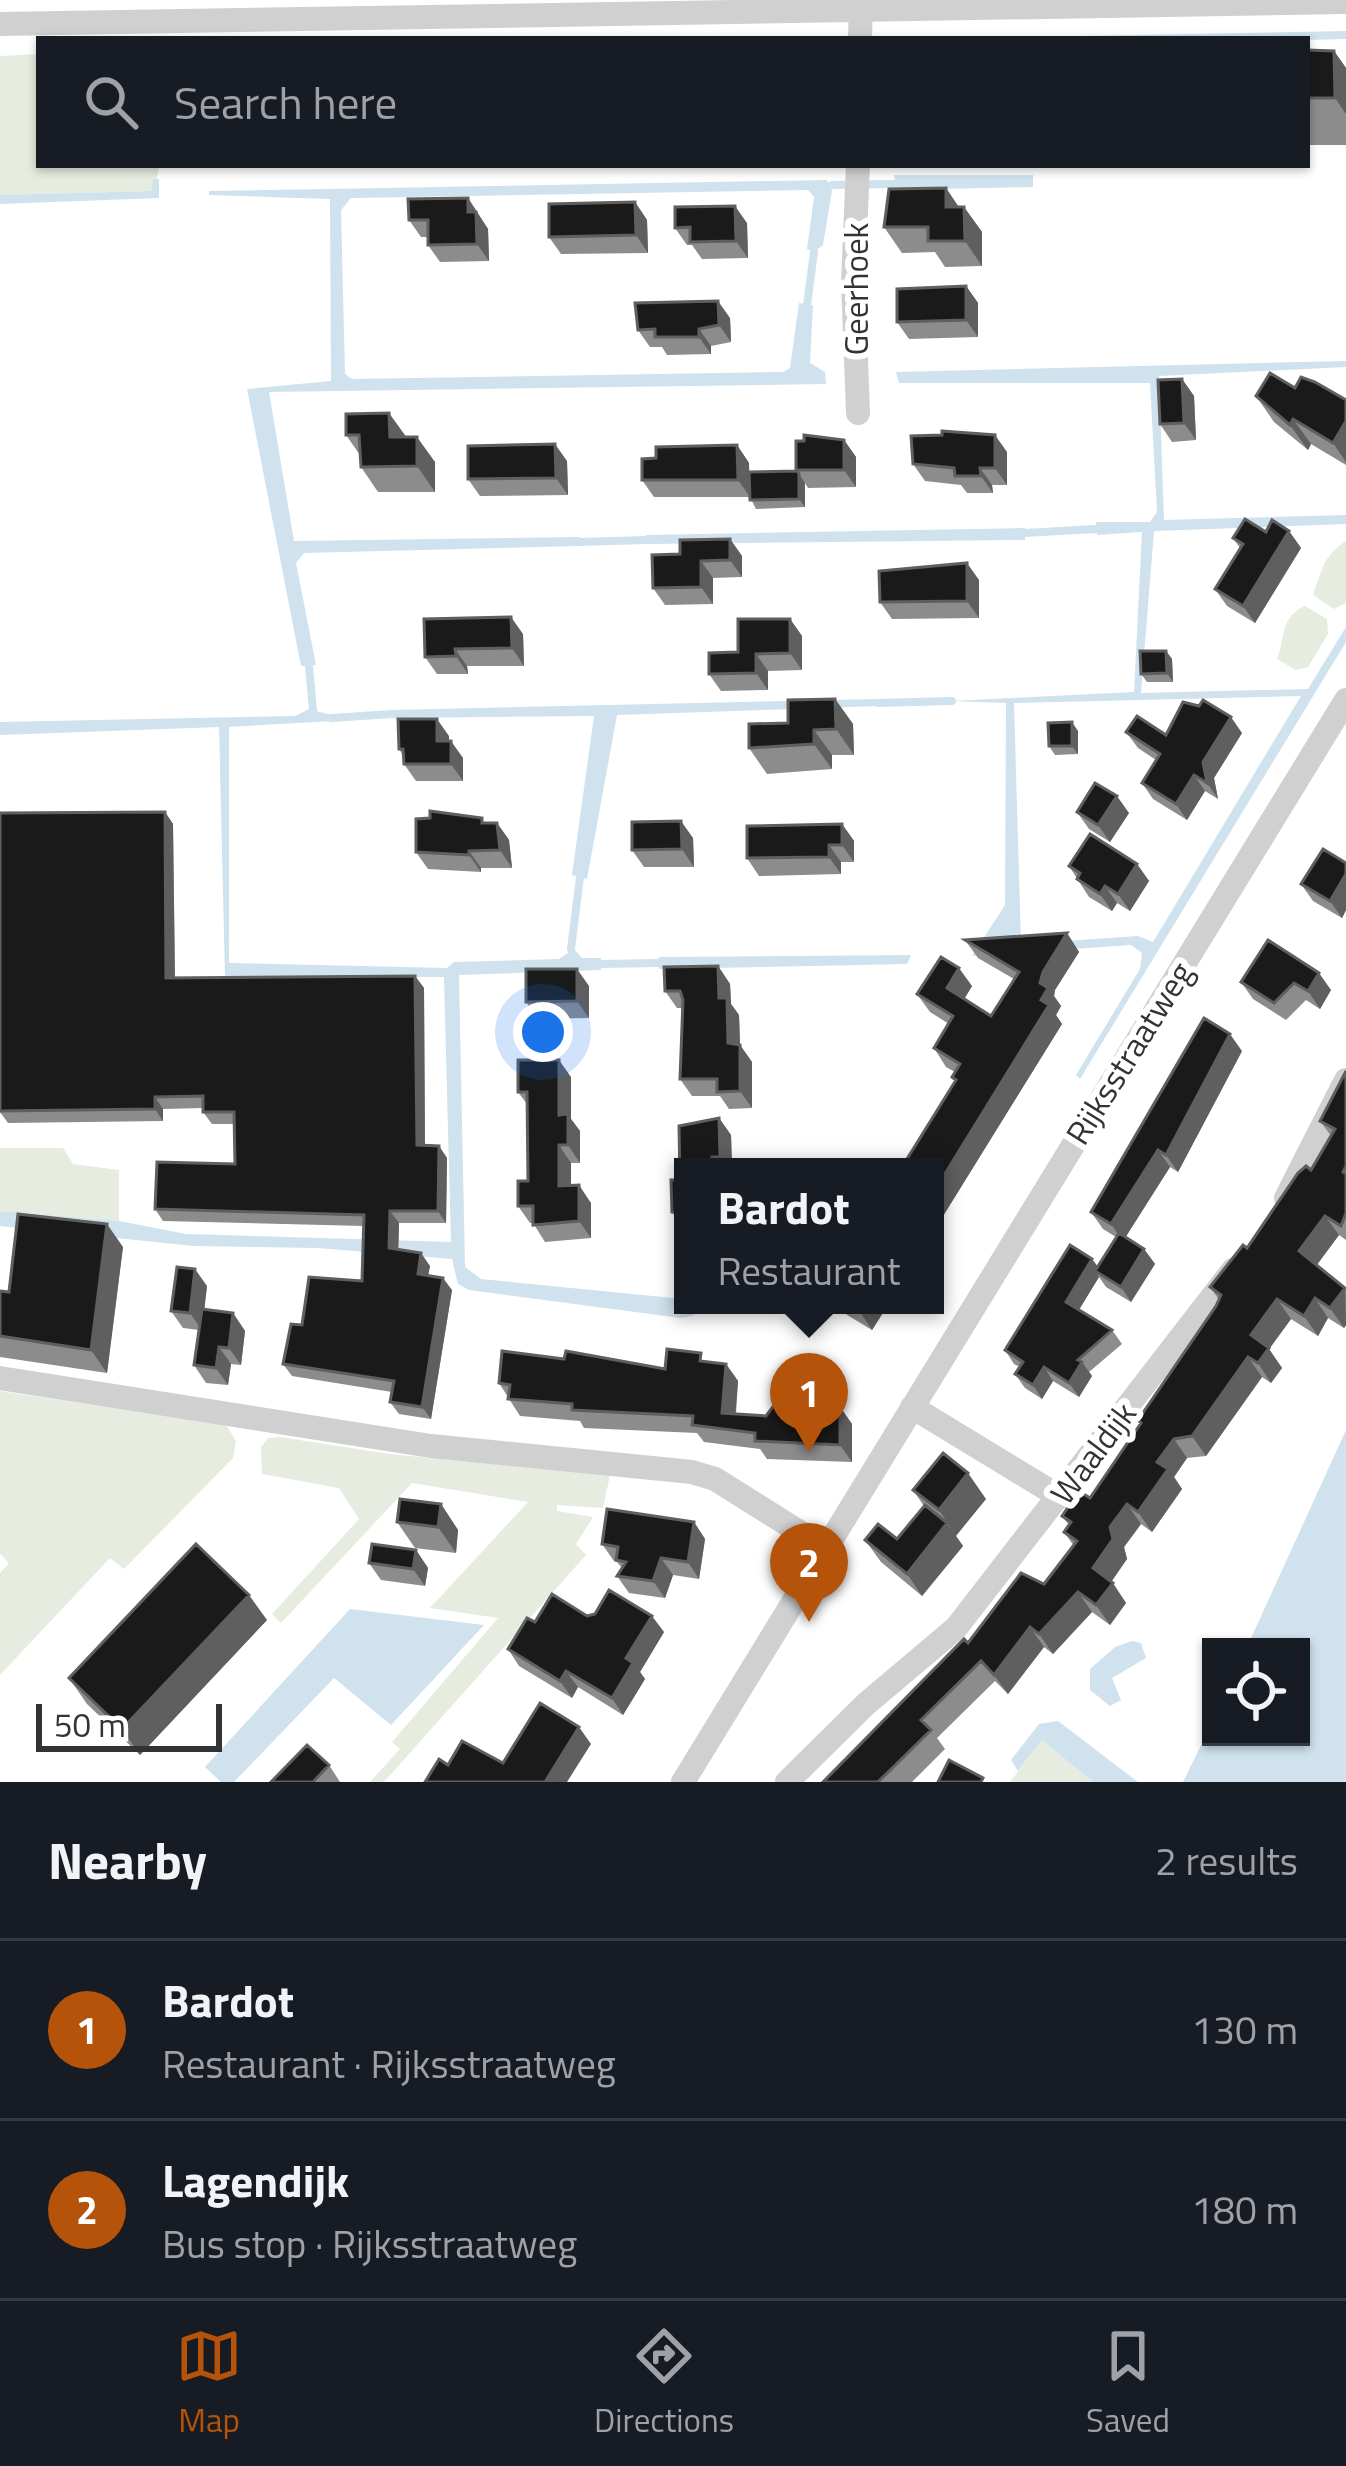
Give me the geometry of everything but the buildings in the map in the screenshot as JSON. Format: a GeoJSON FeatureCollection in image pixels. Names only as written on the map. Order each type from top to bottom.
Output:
{"type":"FeatureCollection","features":[{"type":"Feature","properties":{"kind":"street"},"geometry":{"type":"LineString","coordinates":[[0,24],[861,4],[1346,2]]}},
{"type":"Feature","properties":{"kind":"street"},"geometry":{"type":"LineString","coordinates":[[860,36],[861,4]]}},
{"type":"Feature","properties":{"kind":"street","name":"Geerhoek"},"geometry":{"type":"LineString","coordinates":[[857,413],[853,282],[858,168]]}},
{"type":"Feature","properties":{"kind":"street","name":"Rijksstraatweg"},"geometry":{"type":"LineString","coordinates":[[682,1782],[1346,700]]}},
{"type":"Feature","properties":{"kind":"street","name":"Waaldijk"},"geometry":{"type":"LineString","coordinates":[[787,1782],[866,1704],[956,1628],[1260,1235],[1346,1080]]}},
{"type":"Feature","properties":{"kind":"street"},"geometry":{"type":"LineString","coordinates":[[0,1378],[431,1446],[692,1472],[715,1479],[825,1548]]}},
{"type":"Feature","properties":{"kind":"street"},"geometry":{"type":"LineString","coordinates":[[912,1407],[1060,1497]]}},
{"type":"Feature","properties":{"kind":"shaded area"},"geometry":{"type":"Polygon","coordinates":[[[36,54],[36,168],[159,168],[153,191],[0,195],[0,56],[36,54]]]}},
{"type":"Feature","properties":{"kind":"shaded area"},"geometry":{"type":"Polygon","coordinates":[[[1346,541],[1346,603],[1334,609],[1313,595],[1328,558],[1346,541]]]}},
{"type":"Feature","properties":{"kind":"shaded area"},"geometry":{"type":"Polygon","coordinates":[[[1305,606],[1327,619],[1328,634],[1308,667],[1296,670],[1277,659],[1287,623],[1305,606]]]}},
{"type":"Feature","properties":{"kind":"shaded area"},"geometry":{"type":"Polygon","coordinates":[[[0,1148],[63,1148],[73,1164],[119,1170],[119,1221],[0,1211],[0,1148]]]}},
{"type":"Feature","properties":{"kind":"shaded area"},"geometry":{"type":"Polygon","coordinates":[[[0,1391],[226,1425],[236,1441],[233,1458],[124,1569],[110,1558],[0,1675],[0,1573],[9,1563],[0,1554],[0,1391]]]}},
{"type":"Feature","properties":{"kind":"shaded area"},"geometry":{"type":"Polygon","coordinates":[[[268,1438],[389,1454],[610,1475],[603,1508],[557,1505],[557,1511],[593,1517],[576,1544],[586,1555],[384,1782],[370,1782],[400,1749],[392,1742],[498,1618],[430,1608],[528,1502],[412,1483],[281,1623],[272,1614],[359,1519],[339,1488],[262,1474],[261,1447],[268,1438]]]}},
{"type":"Feature","properties":{"kind":"shaded area"},"geometry":{"type":"Polygon","coordinates":[[[1042,1740],[1093,1782],[1010,1782],[1042,1740]]]}},
{"type":"Feature","properties":{"kind":"water"},"geometry":{"type":"Polygon","coordinates":[[[1346,31],[1346,39],[1310,40],[1310,36],[1078,36],[1346,31]]]}},
{"type":"Feature","properties":{"kind":"water"},"geometry":{"type":"Polygon","coordinates":[[[894,175],[1033,175],[1033,187],[897,190],[894,175]]]}},
{"type":"Feature","properties":{"kind":"water"},"geometry":{"type":"Polygon","coordinates":[[[153,179],[159,179],[159,198],[0,204],[0,195],[152,191],[153,179]]]}},
{"type":"Feature","properties":{"kind":"water"},"geometry":{"type":"Polygon","coordinates":[[[827,180],[832,191],[823,245],[814,252],[807,249],[814,197],[808,190],[351,198],[341,210],[345,374],[352,379],[783,372],[790,368],[799,303],[813,305],[810,363],[825,372],[826,384],[269,392],[294,541],[580,537],[579,546],[304,553],[296,563],[316,665],[301,666],[247,389],[331,381],[330,199],[209,195],[209,191],[827,180]]]}},
{"type":"Feature","properties":{"kind":"water"},"geometry":{"type":"Polygon","coordinates":[[[1346,361],[1346,367],[1159,376],[1164,520],[1346,515],[1346,524],[1154,531],[1141,693],[1308,689],[1346,627],[1346,642],[1080,1079],[1076,1075],[1140,969],[1142,953],[1131,945],[972,956],[1005,905],[1006,703],[952,701],[1134,692],[1142,532],[1097,535],[1096,522],[1150,522],[1157,512],[1150,383],[899,383],[896,372],[1346,361]],[[1301,696],[1014,703],[1021,944],[1138,936],[1153,942],[1301,696]]]}},
{"type":"Feature","properties":{"kind":"water"},"geometry":{"type":"Polygon","coordinates":[[[1025,528],[1025,540],[646,544],[646,535],[1025,528]]]}},
{"type":"Feature","properties":{"kind":"water"},"geometry":{"type":"Polygon","coordinates":[[[877,699],[878,706],[617,715],[587,879],[572,875],[594,716],[392,718],[391,710],[877,699]]]}},
{"type":"Feature","properties":{"kind":"water"},"geometry":{"type":"Polygon","coordinates":[[[309,709],[331,715],[332,721],[229,727],[229,963],[447,968],[454,962],[559,959],[574,949],[582,958],[601,958],[601,970],[459,975],[465,1267],[481,1279],[674,1298],[674,1314],[695,1315],[681,1318],[469,1290],[458,1284],[452,1259],[318,1248],[194,1246],[0,1226],[0,1211],[119,1221],[186,1234],[451,1242],[444,977],[225,976],[219,727],[0,735],[0,722],[295,716],[309,709]]]}},
{"type":"Feature","properties":{"kind":"water"},"geometry":{"type":"Polygon","coordinates":[[[911,955],[907,964],[659,969],[659,957],[911,955]]]}},
{"type":"Feature","properties":{"kind":"water"},"geometry":{"type":"Polygon","coordinates":[[[1346,1430],[1346,1782],[1183,1782],[1202,1743],[1310,1746],[1310,1638],[1251,1638],[1346,1430]]]}},
{"type":"Feature","properties":{"kind":"water"},"geometry":{"type":"Polygon","coordinates":[[[350,1609],[484,1625],[391,1725],[334,1678],[234,1782],[221,1782],[205,1767],[350,1609]]]}},
{"type":"Feature","properties":{"kind":"water"},"geometry":{"type":"Polygon","coordinates":[[[1141,1643],[1146,1658],[1112,1678],[1121,1700],[1110,1706],[1090,1690],[1090,1669],[1115,1647],[1141,1643]]]}},
{"type":"Feature","properties":{"kind":"water"},"geometry":{"type":"Polygon","coordinates":[[[1058,1721],[1138,1782],[1093,1782],[1042,1740],[1018,1771],[1011,1760],[1039,1724],[1058,1721]]]}},
{"type":"Feature","properties":{"kind":"waterway"},"geometry":{"type":"LineString","coordinates":[[832,185],[893,184]]}},
{"type":"Feature","properties":{"kind":"waterway"},"geometry":{"type":"LineString","coordinates":[[807,305],[814,252]]}},
{"type":"Feature","properties":{"kind":"waterway"},"geometry":{"type":"LineString","coordinates":[[1025,533],[1096,529]]}},
{"type":"Feature","properties":{"kind":"waterway"},"geometry":{"type":"LineString","coordinates":[[579,542],[646,540]]}},
{"type":"Feature","properties":{"kind":"waterway"},"geometry":{"type":"LineString","coordinates":[[309,666],[313,710]]}},
{"type":"Feature","properties":{"kind":"waterway"},"geometry":{"type":"LineString","coordinates":[[878,703],[952,701]]}},
{"type":"Feature","properties":{"kind":"waterway"},"geometry":{"type":"LineString","coordinates":[[331,718],[392,714]]}},
{"type":"Feature","properties":{"kind":"waterway"},"geometry":{"type":"LineString","coordinates":[[571,949],[580,877]]}},
{"type":"Feature","properties":{"kind":"waterway"},"geometry":{"type":"LineString","coordinates":[[601,964],[659,963]]}},
{"type":"Feature","properties":{"kind":"place","name":"Bardot"},"geometry":{"type":"Point","coordinates":[809,1452]}},
{"type":"Feature","properties":{"kind":"place","name":"Lagendijk"},"geometry":{"type":"Point","coordinates":[809,1622]}}]}
